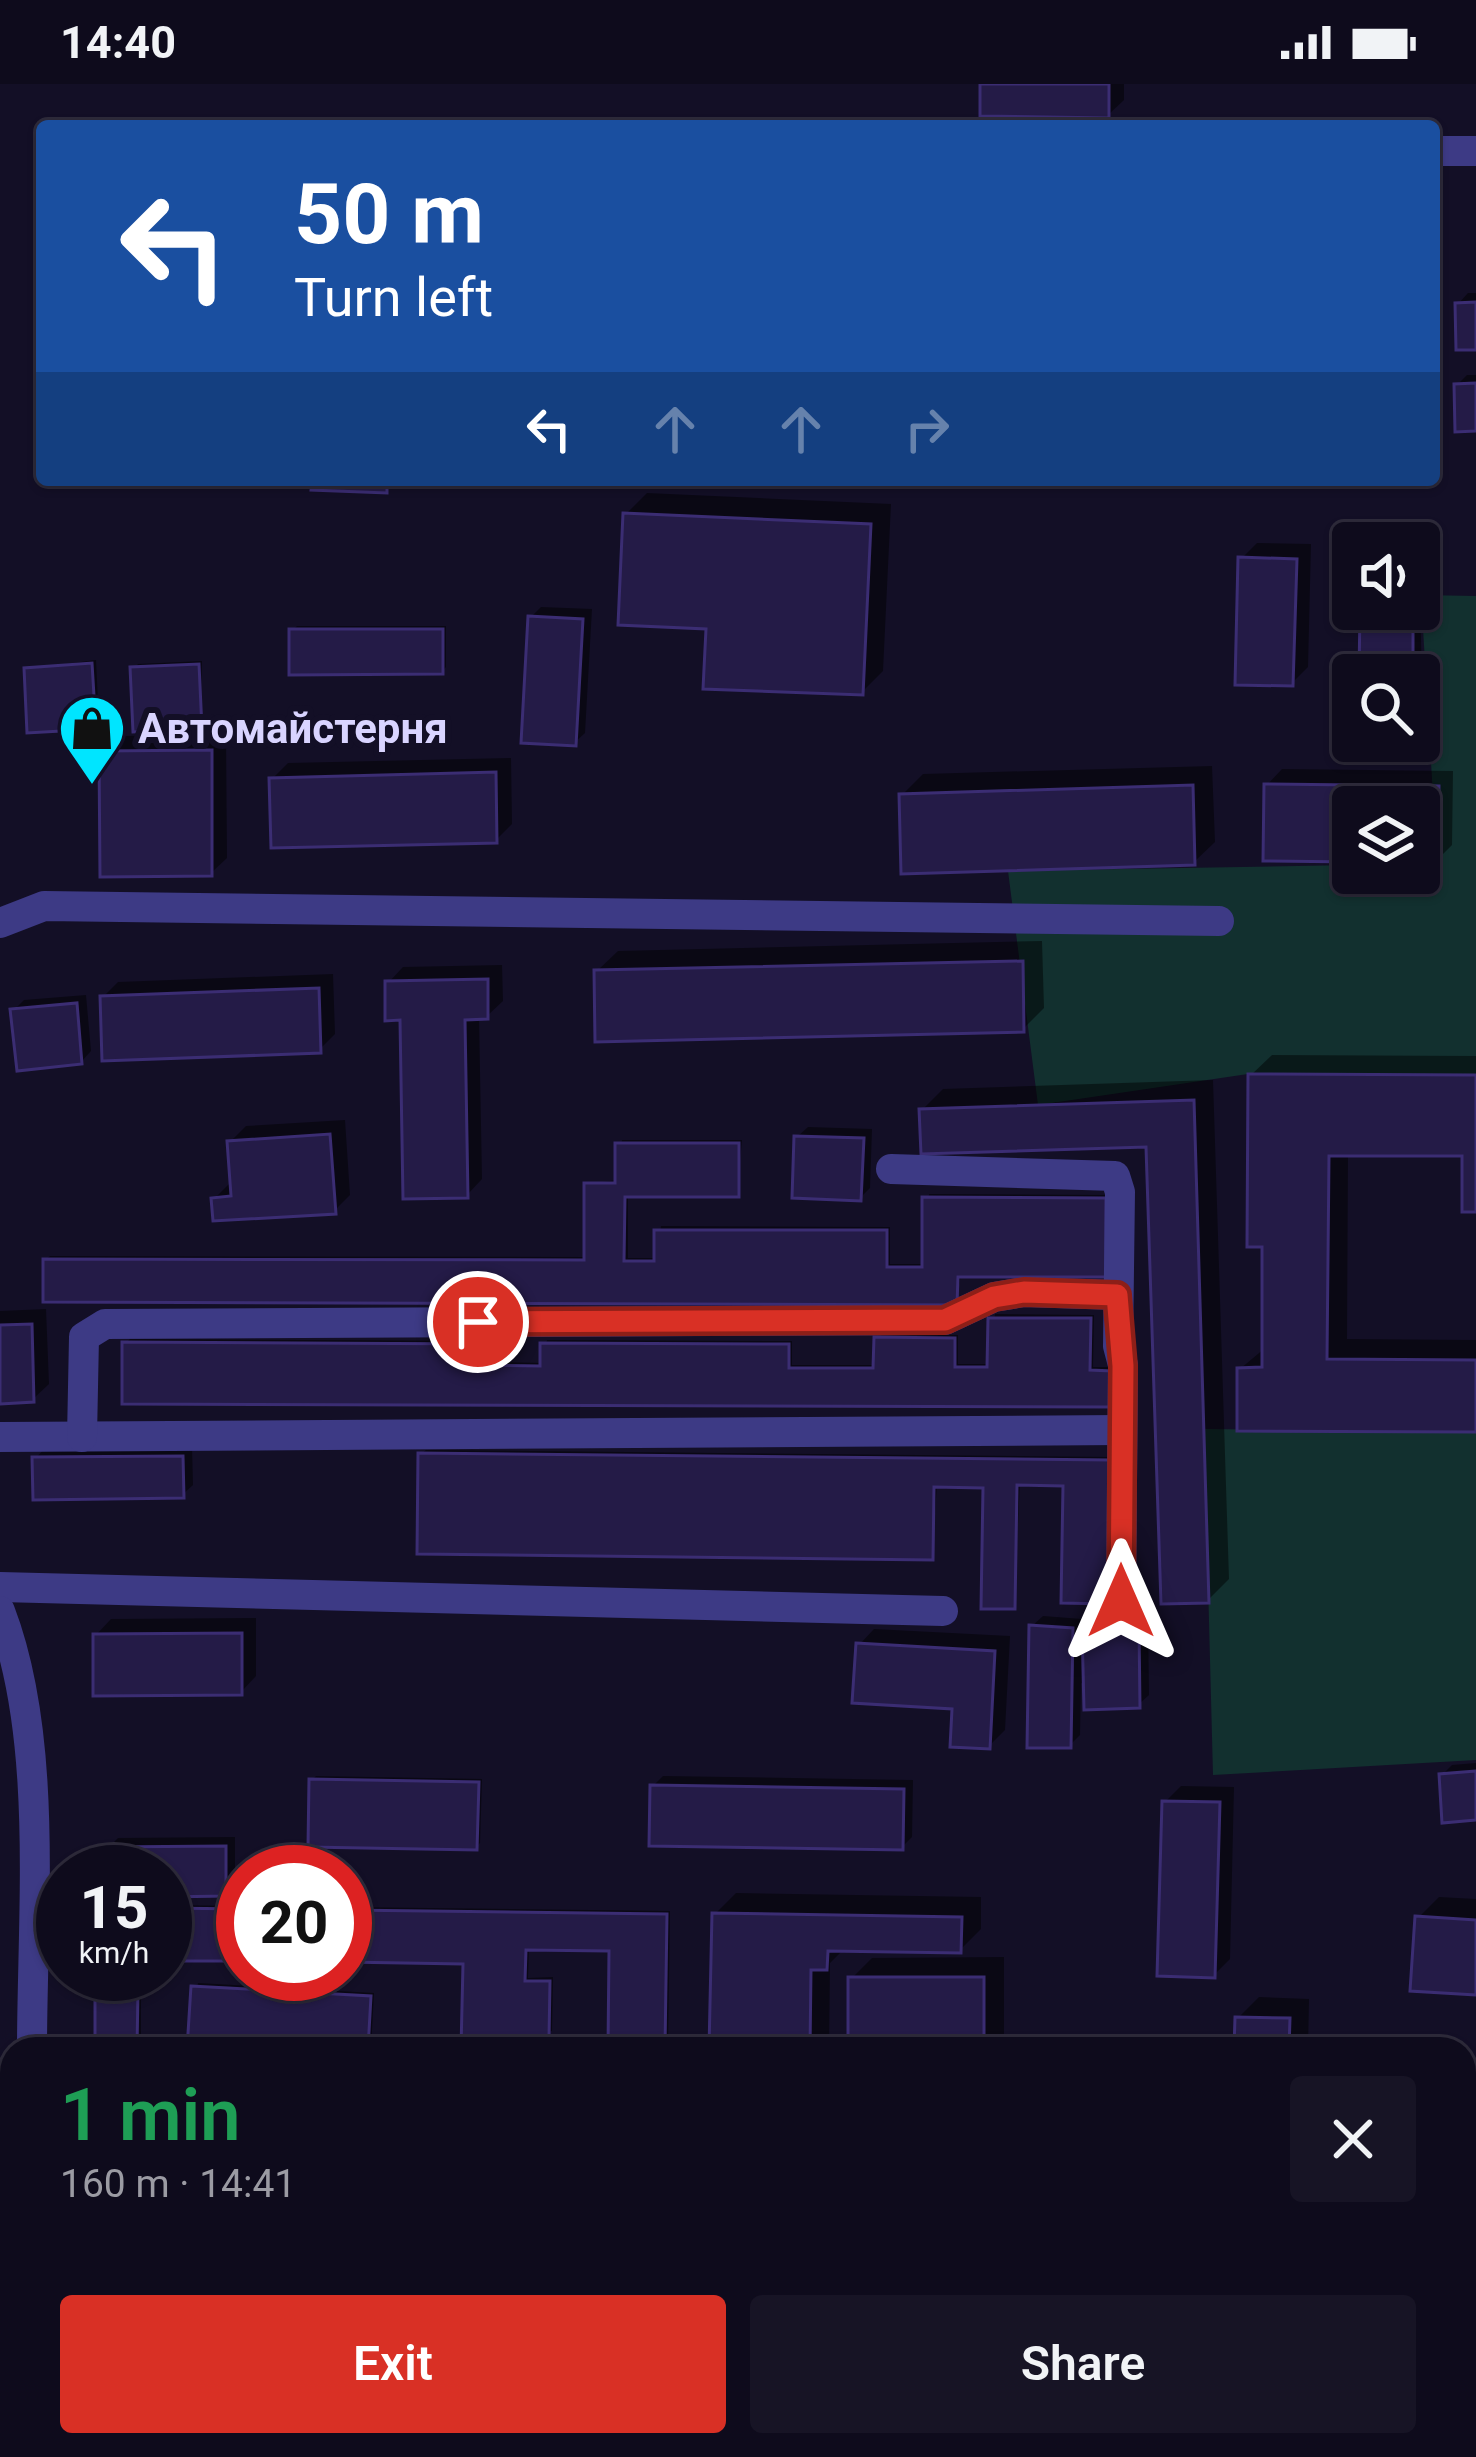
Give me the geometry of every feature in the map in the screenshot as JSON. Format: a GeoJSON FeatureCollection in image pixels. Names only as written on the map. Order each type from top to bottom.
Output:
{"type":"FeatureCollection","features":[{"type":"Feature","properties":{"kind":"street"},"geometry":{"type":"LineString","coordinates":[[1440,151],[1476,151]]}},
{"type":"Feature","properties":{"kind":"street"},"geometry":{"type":"LineString","coordinates":[[0,923],[44,907],[1220,921]]}},
{"type":"Feature","properties":{"kind":"street"},"geometry":{"type":"LineString","coordinates":[[891,1169],[1109,1172],[1120,1192],[1121,1601]]}},
{"type":"Feature","properties":{"kind":"street"},"geometry":{"type":"LineString","coordinates":[[82,1437],[84,1337],[105,1324],[945,1320],[994,1297],[1024,1292],[1117,1295]]}},
{"type":"Feature","properties":{"kind":"street"},"geometry":{"type":"LineString","coordinates":[[0,1437],[1120,1430]]}},
{"type":"Feature","properties":{"kind":"street"},"geometry":{"type":"LineString","coordinates":[[0,1586],[943,1611]]}},
{"type":"Feature","properties":{"kind":"street"},"geometry":{"type":"LineString","coordinates":[[0,1611],[14,1648],[30,1776],[32,2037]]}},
{"type":"Feature","properties":{"kind":"green space"},"geometry":{"type":"Polygon","coordinates":[[[1440,595],[1476,596],[1476,1075],[1248,1074],[1038,1105],[1008,871],[1332,865],[1332,894],[1440,894],[1440,786],[1432,786],[1431,762],[1440,762],[1440,654],[1425,654],[1423,630],[1440,630],[1440,595]]]}},
{"type":"Feature","properties":{"kind":"green space"},"geometry":{"type":"Polygon","coordinates":[[[1204,1429],[1476,1432],[1476,1760],[1213,1775],[1204,1429]]]}},
{"type":"Feature","properties":{"kind":"building"},"geometry":{"type":"Polygon","coordinates":[[[980,84],[1109,84],[1109,118],[980,116],[980,84]]]}},
{"type":"Feature","properties":{"kind":"building"},"geometry":{"type":"Polygon","coordinates":[[[1476,302],[1476,350],[1456,350],[1455,303],[1476,302]]]}},
{"type":"Feature","properties":{"kind":"building"},"geometry":{"type":"Polygon","coordinates":[[[1476,383],[1476,431],[1455,432],[1454,384],[1476,383]]]}},
{"type":"Feature","properties":{"kind":"building"},"geometry":{"type":"Polygon","coordinates":[[[311,486],[387,486],[387,493],[311,490],[311,486]]]}},
{"type":"Feature","properties":{"kind":"building"},"geometry":{"type":"Polygon","coordinates":[[[623,513],[871,524],[863,695],[703,689],[706,629],[618,625],[623,513]]]}},
{"type":"Feature","properties":{"kind":"building"},"geometry":{"type":"Polygon","coordinates":[[[1238,557],[1297,559],[1293,686],[1235,685],[1238,557]]]}},
{"type":"Feature","properties":{"kind":"building"},"geometry":{"type":"Polygon","coordinates":[[[528,616],[583,619],[576,746],[521,743],[528,616]]]}},
{"type":"Feature","properties":{"kind":"building"},"geometry":{"type":"Polygon","coordinates":[[[289,629],[443,629],[443,674],[289,675],[289,629]]]}},
{"type":"Feature","properties":{"kind":"building"},"geometry":{"type":"Polygon","coordinates":[[[1360,630],[1413,630],[1413,654],[1359,654],[1360,630]]]}},
{"type":"Feature","properties":{"kind":"building"},"geometry":{"type":"Polygon","coordinates":[[[92,663],[96,729],[27,733],[24,668],[92,663]]]}},
{"type":"Feature","properties":{"kind":"building"},"geometry":{"type":"Polygon","coordinates":[[[199,664],[202,729],[133,732],[130,667],[199,664]]]}},
{"type":"Feature","properties":{"kind":"building"},"geometry":{"type":"Polygon","coordinates":[[[212,750],[212,876],[100,877],[99,751],[212,750]]]}},
{"type":"Feature","properties":{"kind":"building"},"geometry":{"type":"Polygon","coordinates":[[[496,772],[497,843],[271,848],[269,778],[496,772]]]}},
{"type":"Feature","properties":{"kind":"building"},"geometry":{"type":"Polygon","coordinates":[[[1264,784],[1439,786],[1332,786],[1332,862],[1263,861],[1264,784]]]}},
{"type":"Feature","properties":{"kind":"building"},"geometry":{"type":"Polygon","coordinates":[[[1193,785],[1195,865],[901,874],[899,794],[1193,785]]]}},
{"type":"Feature","properties":{"kind":"building"},"geometry":{"type":"Polygon","coordinates":[[[1023,961],[1024,1032],[595,1042],[594,970],[1023,961]]]}},
{"type":"Feature","properties":{"kind":"building"},"geometry":{"type":"Polygon","coordinates":[[[488,979],[488,1019],[465,1020],[468,1198],[403,1199],[400,1020],[385,1021],[385,981],[488,979]]]}},
{"type":"Feature","properties":{"kind":"building"},"geometry":{"type":"Polygon","coordinates":[[[319,988],[321,1053],[102,1061],[100,996],[319,988]]]}},
{"type":"Feature","properties":{"kind":"building"},"geometry":{"type":"Polygon","coordinates":[[[77,1003],[82,1064],[17,1071],[10,1009],[77,1003]]]}},
{"type":"Feature","properties":{"kind":"building"},"geometry":{"type":"Polygon","coordinates":[[[1248,1074],[1476,1075],[1476,1212],[1462,1212],[1462,1156],[1329,1156],[1327,1359],[1476,1360],[1476,1432],[1237,1431],[1237,1368],[1262,1367],[1262,1247],[1247,1247],[1248,1074]]]}},
{"type":"Feature","properties":{"kind":"building"},"geometry":{"type":"Polygon","coordinates":[[[1194,1100],[1209,1603],[1161,1604],[1146,1147],[921,1154],[919,1109],[1194,1100]]]}},
{"type":"Feature","properties":{"kind":"building"},"geometry":{"type":"Polygon","coordinates":[[[330,1134],[336,1214],[213,1221],[211,1198],[231,1196],[227,1141],[330,1134]]]}},
{"type":"Feature","properties":{"kind":"building"},"geometry":{"type":"Polygon","coordinates":[[[794,1136],[864,1138],[861,1201],[792,1198],[794,1136]]]}},
{"type":"Feature","properties":{"kind":"building"},"geometry":{"type":"Polygon","coordinates":[[[615,1143],[739,1143],[739,1197],[625,1197],[624,1261],[654,1261],[654,1230],[887,1230],[887,1267],[922,1267],[922,1197],[1106,1198],[1106,1277],[958,1277],[957,1305],[43,1302],[43,1259],[584,1260],[584,1183],[615,1183],[615,1143]]]}},
{"type":"Feature","properties":{"kind":"building"},"geometry":{"type":"Polygon","coordinates":[[[988,1318],[1091,1318],[1090,1370],[1112,1371],[1112,1407],[122,1404],[122,1342],[487,1344],[487,1365],[540,1366],[540,1343],[789,1344],[789,1368],[873,1368],[874,1337],[955,1338],[955,1367],[987,1367],[988,1318]]]}},
{"type":"Feature","properties":{"kind":"building"},"geometry":{"type":"Polygon","coordinates":[[[32,1324],[34,1402],[0,1404],[0,1325],[32,1324]]]}},
{"type":"Feature","properties":{"kind":"building"},"geometry":{"type":"Polygon","coordinates":[[[418,1453],[1111,1460],[1109,1604],[1061,1603],[1063,1486],[1017,1485],[1015,1609],[981,1609],[983,1488],[934,1487],[933,1560],[417,1554],[418,1453]]]}},
{"type":"Feature","properties":{"kind":"building"},"geometry":{"type":"Polygon","coordinates":[[[183,1456],[184,1498],[33,1500],[32,1457],[183,1456]]]}},
{"type":"Feature","properties":{"kind":"building"},"geometry":{"type":"Polygon","coordinates":[[[1029,1625],[1073,1628],[1071,1748],[1027,1748],[1029,1625]]]}},
{"type":"Feature","properties":{"kind":"building"},"geometry":{"type":"Polygon","coordinates":[[[1082,1627],[1139,1627],[1140,1708],[1084,1710],[1082,1627]]]}},
{"type":"Feature","properties":{"kind":"building"},"geometry":{"type":"Polygon","coordinates":[[[242,1633],[242,1695],[93,1696],[93,1634],[242,1633]]]}},
{"type":"Feature","properties":{"kind":"building"},"geometry":{"type":"Polygon","coordinates":[[[856,1643],[995,1651],[990,1749],[950,1747],[952,1709],[852,1703],[856,1643]]]}},
{"type":"Feature","properties":{"kind":"building"},"geometry":{"type":"Polygon","coordinates":[[[1476,1771],[1476,1820],[1442,1823],[1439,1774],[1476,1771]]]}},
{"type":"Feature","properties":{"kind":"building"},"geometry":{"type":"Polygon","coordinates":[[[309,1779],[479,1782],[477,1850],[308,1845],[309,1779]]]}},
{"type":"Feature","properties":{"kind":"building"},"geometry":{"type":"Polygon","coordinates":[[[650,1785],[904,1789],[903,1850],[649,1846],[650,1785]]]}},
{"type":"Feature","properties":{"kind":"building"},"geometry":{"type":"Polygon","coordinates":[[[1162,1801],[1220,1802],[1215,1978],[1157,1976],[1162,1801]]]}},
{"type":"Feature","properties":{"kind":"building"},"geometry":{"type":"Polygon","coordinates":[[[192,1846],[216,1846],[216,1896],[192,1897],[192,1846]]]}},
{"type":"Feature","properties":{"kind":"building"},"geometry":{"type":"Polygon","coordinates":[[[192,1908],[216,1909],[216,1961],[192,1961],[192,1908]]]}},
{"type":"Feature","properties":{"kind":"building"},"geometry":{"type":"Polygon","coordinates":[[[372,1910],[667,1914],[665,2037],[608,2037],[609,1951],[526,1950],[525,1981],[550,1981],[549,2037],[461,2037],[463,1964],[372,1962],[372,1910]]]}},
{"type":"Feature","properties":{"kind":"building"},"geometry":{"type":"Polygon","coordinates":[[[712,1913],[962,1917],[961,1953],[828,1951],[827,1970],[811,1970],[810,2037],[709,2037],[712,1913]]]}},
{"type":"Feature","properties":{"kind":"building"},"geometry":{"type":"Polygon","coordinates":[[[1415,1916],[1476,1920],[1476,1995],[1410,1991],[1415,1916]]]}},
{"type":"Feature","properties":{"kind":"building"},"geometry":{"type":"Polygon","coordinates":[[[848,1977],[984,1977],[984,2037],[848,2037],[848,1977]]]}},
{"type":"Feature","properties":{"kind":"building"},"geometry":{"type":"Polygon","coordinates":[[[192,1986],[216,1987],[216,2001],[371,2001],[369,2037],[188,2037],[192,1986]]]}},
{"type":"Feature","properties":{"kind":"building"},"geometry":{"type":"Polygon","coordinates":[[[95,2001],[138,2001],[137,2037],[95,2037],[95,2001]]]}},
{"type":"Feature","properties":{"kind":"building"},"geometry":{"type":"Polygon","coordinates":[[[1235,2017],[1290,2018],[1289,2037],[1234,2037],[1235,2017]]]}},
{"type":"Feature","properties":{"kind":"place","name":"Автомайстерня"},"geometry":{"type":"Point","coordinates":[92,787]}},
{"type":"Feature","properties":{"kind":"route"},"geometry":{"type":"LineString","coordinates":[[478,1322],[945,1320],[994,1297],[1024,1292],[1117,1295],[1123,1366],[1121,1601]]}}]}
